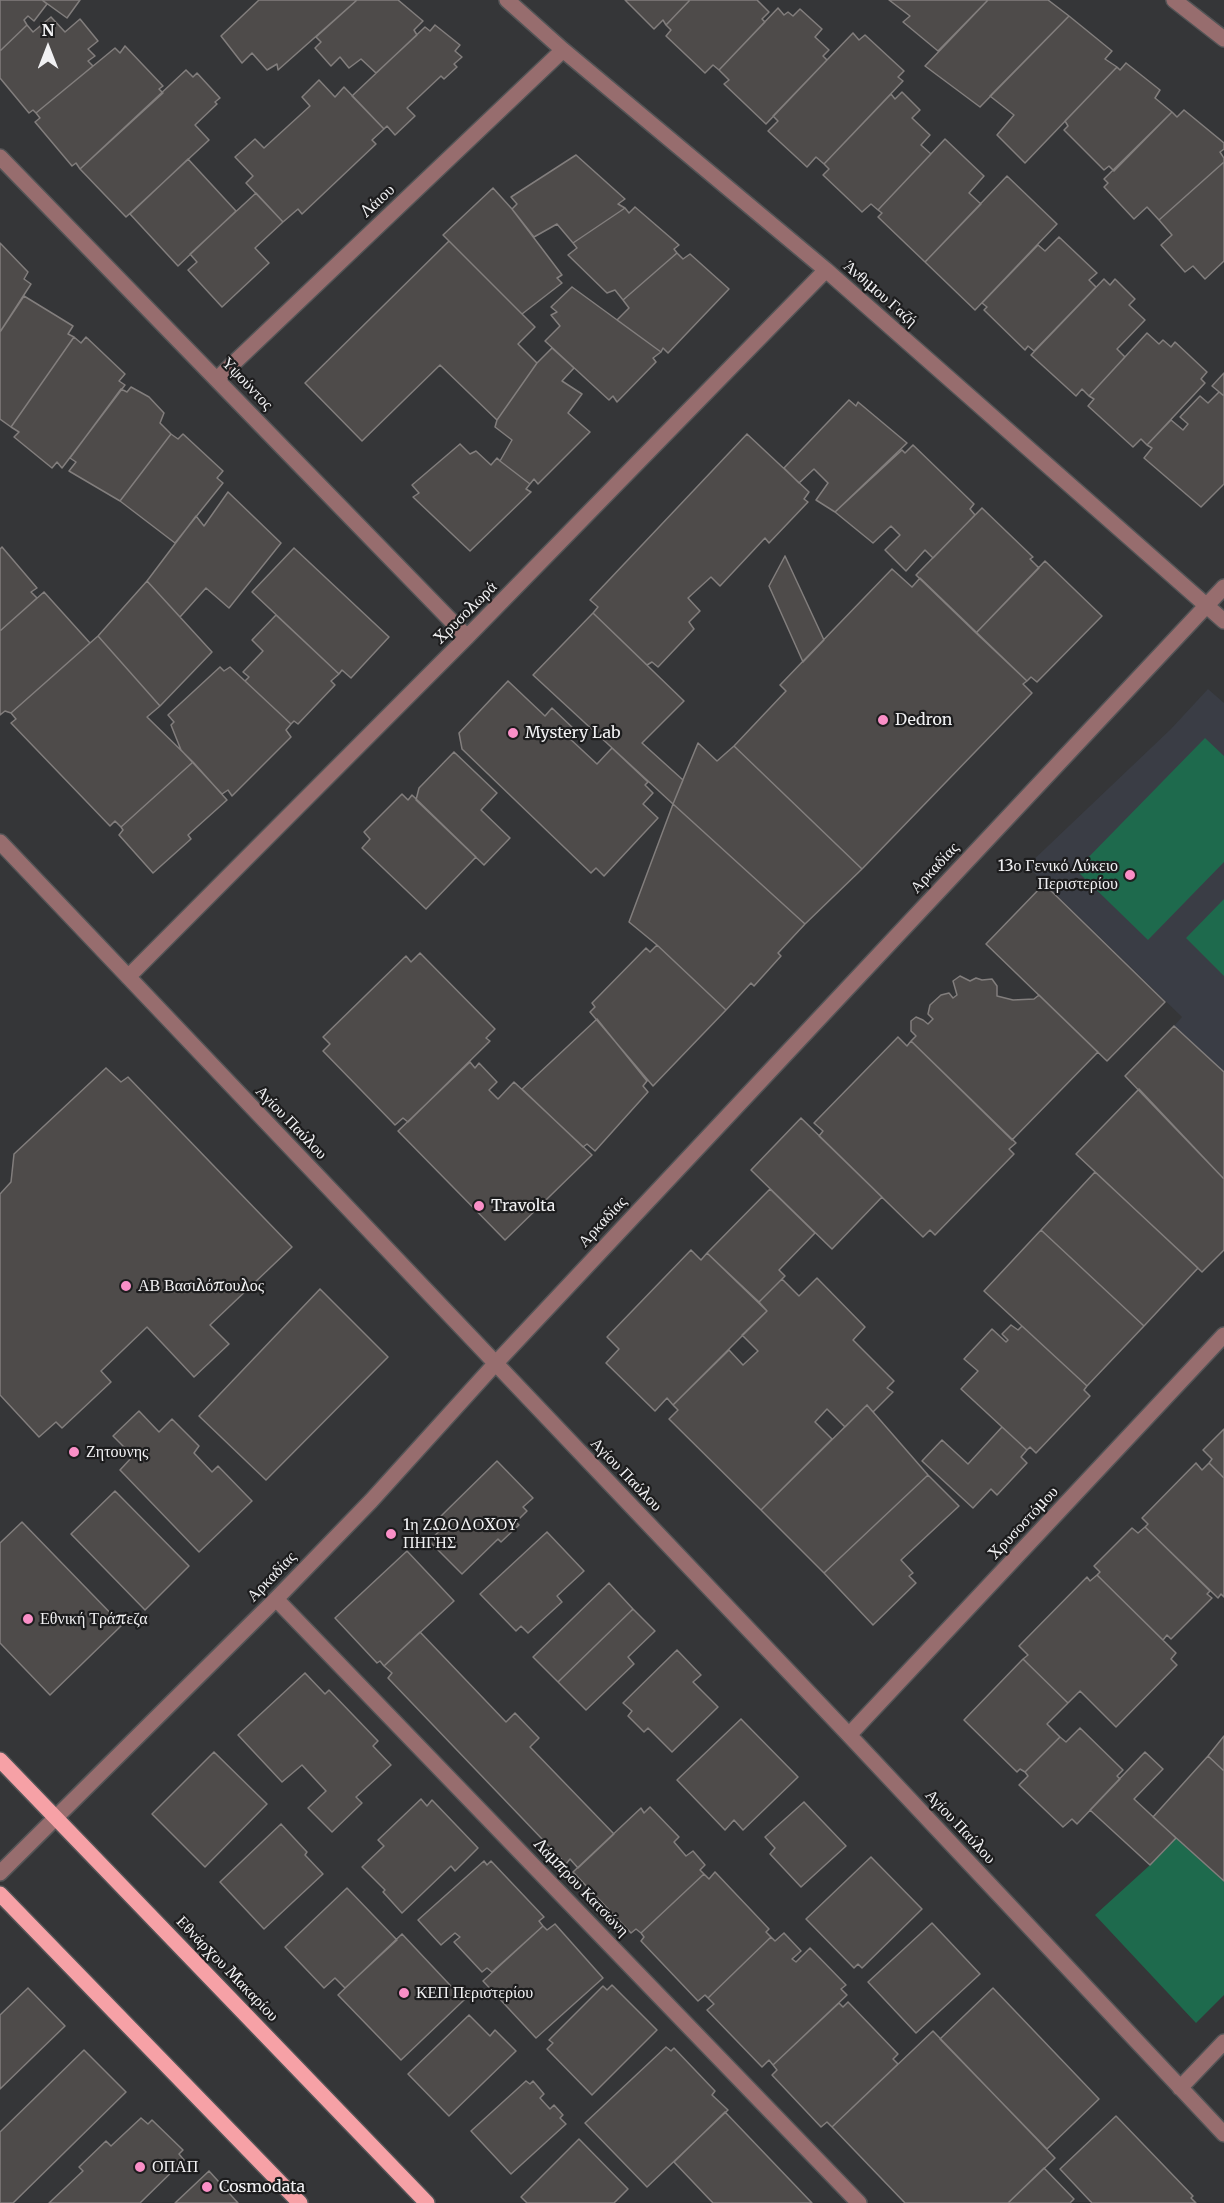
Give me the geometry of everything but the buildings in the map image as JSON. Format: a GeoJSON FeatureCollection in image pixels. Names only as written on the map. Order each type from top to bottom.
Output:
{"type":"FeatureCollection","features":[{"type":"Feature","properties":{"kind":"main road","name":"Εθνάρχου Μακαρίου"},"geometry":{"type":"LineString","coordinates":[[0,1760],[427,2203]]}},
{"type":"Feature","properties":{"kind":"main road"},"geometry":{"type":"LineString","coordinates":[[0,1894],[300,2203]]}},
{"type":"Feature","properties":{"kind":"street","name":"Άνθιμου Γαζή"},"geometry":{"type":"LineString","coordinates":[[507,0],[563,50],[826,270],[1224,621]]}},
{"type":"Feature","properties":{"kind":"street"},"geometry":{"type":"LineString","coordinates":[[1174,0],[1224,39]]}},
{"type":"Feature","properties":{"kind":"street","name":"Λάιου"},"geometry":{"type":"LineString","coordinates":[[216,379],[563,50]]}},
{"type":"Feature","properties":{"kind":"street","name":"Υψούντος"},"geometry":{"type":"LineString","coordinates":[[0,157],[467,637]]}},
{"type":"Feature","properties":{"kind":"street","name":"Χρυσολωρά"},"geometry":{"type":"LineString","coordinates":[[128,977],[467,637],[826,270]]}},
{"type":"Feature","properties":{"kind":"street","name":"Αρκαδίας"},"geometry":{"type":"LineString","coordinates":[[0,1874],[371,1501],[495,1364],[1224,587]]}},
{"type":"Feature","properties":{"kind":"street","name":"Αγίου Παύλου"},"geometry":{"type":"LineString","coordinates":[[0,842],[849,1735],[1224,2134]]}},
{"type":"Feature","properties":{"kind":"street","name":"Χρυσοστόμου"},"geometry":{"type":"LineString","coordinates":[[849,1735],[1224,1335]]}},
{"type":"Feature","properties":{"kind":"street","name":"Λάμπρου Κατσώνη"},"geometry":{"type":"LineString","coordinates":[[276,1599],[859,2203]]}},
{"type":"Feature","properties":{"kind":"street"},"geometry":{"type":"LineString","coordinates":[[1180,2088],[1224,2042]]}},
{"type":"Feature","properties":{"kind":"shaded area","name":"13ο Γενικό Λύκειο Περιστερίου"},"geometry":{"type":"Polygon","coordinates":[[[1208,689],[1224,703],[1224,1072],[1174,1026],[1182,1017],[1027,866],[1171,729],[1208,689]]]}},
{"type":"Feature","properties":{"kind":"green space"},"geometry":{"type":"Polygon","coordinates":[[[1205,738],[1224,756],[1224,862],[1148,940],[1076,870],[1205,738]]]}},
{"type":"Feature","properties":{"kind":"green space"},"geometry":{"type":"Polygon","coordinates":[[[1224,899],[1224,976],[1186,938],[1224,899]]]}},
{"type":"Feature","properties":{"kind":"green space"},"geometry":{"type":"Polygon","coordinates":[[[1176,1838],[1224,1881],[1224,1995],[1196,2023],[1095,1915],[1176,1838]]]}},
{"type":"Feature","properties":{"kind":"place","name":"Dedron"},"geometry":{"type":"Point","coordinates":[883,720]}},
{"type":"Feature","properties":{"kind":"place","name":"Mystery Lab"},"geometry":{"type":"Point","coordinates":[513,733]}},
{"type":"Feature","properties":{"kind":"place","name":"13ο Γενικό Λύκειο Περιστερίου"},"geometry":{"type":"Point","coordinates":[1130,875]}},
{"type":"Feature","properties":{"kind":"place","name":"Travolta"},"geometry":{"type":"Point","coordinates":[479,1206]}},
{"type":"Feature","properties":{"kind":"place","name":"ΑΒ Βασιλόπουλος"},"geometry":{"type":"Point","coordinates":[126,1286]}},
{"type":"Feature","properties":{"kind":"place","name":"Ζητουνης"},"geometry":{"type":"Point","coordinates":[74,1452]}},
{"type":"Feature","properties":{"kind":"place","name":"1η ΖΩΟΔΟΧΟΥ ΠΗΓΗΣ"},"geometry":{"type":"Point","coordinates":[391,1534]}},
{"type":"Feature","properties":{"kind":"place","name":"Εθνική Τράπεζα"},"geometry":{"type":"Point","coordinates":[28,1619]}},
{"type":"Feature","properties":{"kind":"place","name":"ΚΕΠ Περιστερίου"},"geometry":{"type":"Point","coordinates":[404,1993]}},
{"type":"Feature","properties":{"kind":"place","name":"ΟΠΑΠ"},"geometry":{"type":"Point","coordinates":[140,2167]}},
{"type":"Feature","properties":{"kind":"place","name":"Cosmodata"},"geometry":{"type":"Point","coordinates":[207,2187]}}]}
